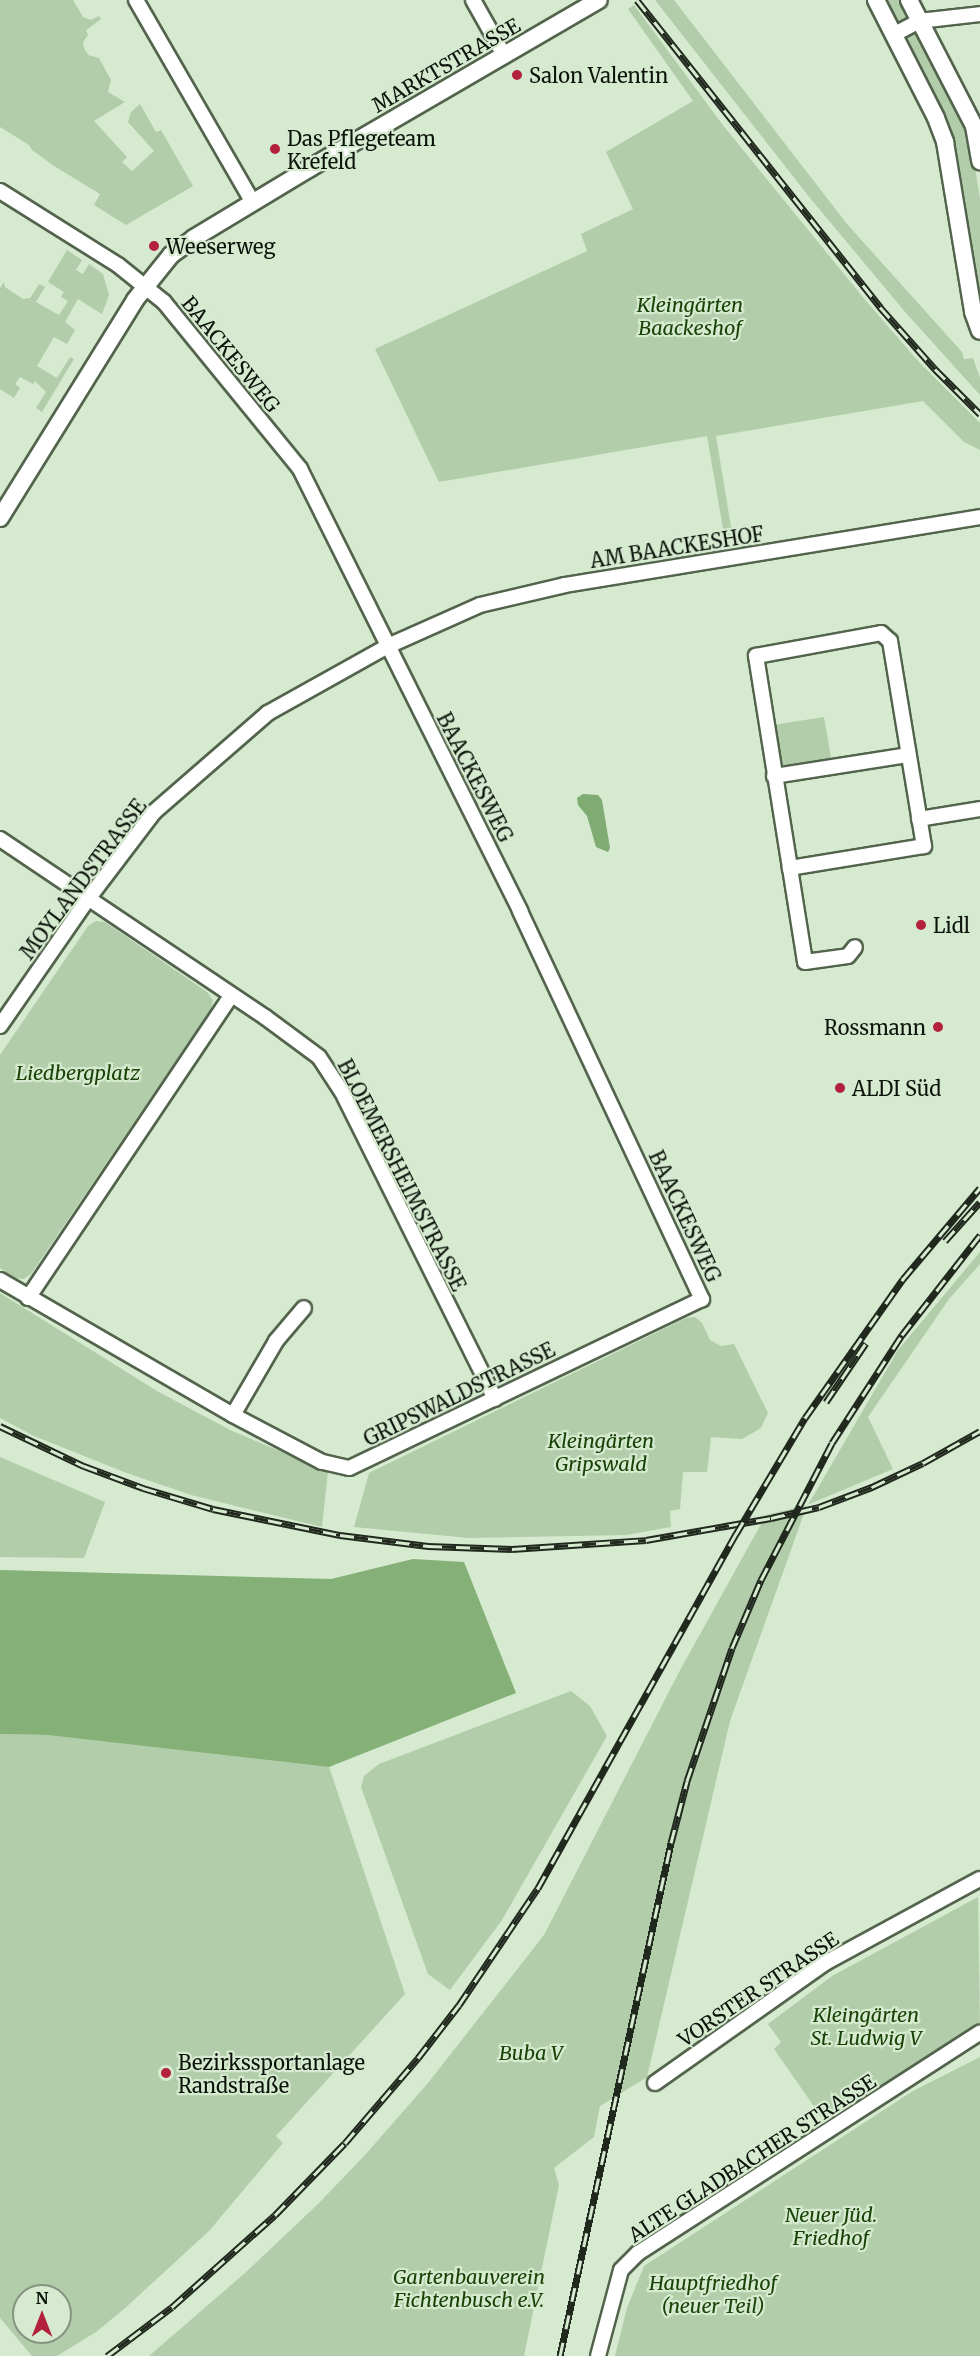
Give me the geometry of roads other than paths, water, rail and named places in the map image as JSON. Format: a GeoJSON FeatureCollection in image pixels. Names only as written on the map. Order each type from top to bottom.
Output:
{"type":"FeatureCollection","features":[{"type":"Feature","properties":{"kind":"street"},"geometry":{"type":"LineString","coordinates":[[136,0],[254,202]]}},
{"type":"Feature","properties":{"kind":"street"},"geometry":{"type":"LineString","coordinates":[[473,0],[504,56]]}},
{"type":"Feature","properties":{"kind":"street","name":"MARKTSTRASSE"},"geometry":{"type":"LineString","coordinates":[[0,518],[94,363],[145,286],[163,264],[194,238],[599,0]]}},
{"type":"Feature","properties":{"kind":"street"},"geometry":{"type":"LineString","coordinates":[[876,0],[936,118],[945,142],[973,312],[980,331]]}},
{"type":"Feature","properties":{"kind":"street"},"geometry":{"type":"LineString","coordinates":[[909,0],[974,126],[980,161]]}},
{"type":"Feature","properties":{"kind":"street"},"geometry":{"type":"LineString","coordinates":[[894,35],[919,21],[980,14]]}},
{"type":"Feature","properties":{"kind":"street"},"geometry":{"type":"LineString","coordinates":[[0,191],[118,265],[145,286]]}},
{"type":"Feature","properties":{"kind":"street","name":"BAACKESWEG"},"geometry":{"type":"LineString","coordinates":[[145,286],[164,302],[300,469],[525,920],[702,1299]]}},
{"type":"Feature","properties":{"kind":"street","name":"AM BAACKESHOF"},"geometry":{"type":"LineString","coordinates":[[388,646],[480,604],[565,585],[980,517]]}},
{"type":"Feature","properties":{"kind":"street"},"geometry":{"type":"LineString","coordinates":[[790,868],[924,846],[890,640],[881,633],[756,656],[774,776],[806,962],[848,956],[855,947]]}},
{"type":"Feature","properties":{"kind":"street","name":"MOYLANDSTRASSE"},"geometry":{"type":"LineString","coordinates":[[0,1026],[88,898],[154,812],[268,713],[388,646]]}},
{"type":"Feature","properties":{"kind":"street"},"geometry":{"type":"LineString","coordinates":[[774,776],[908,755]]}},
{"type":"Feature","properties":{"kind":"street"},"geometry":{"type":"LineString","coordinates":[[919,819],[980,809]]}},
{"type":"Feature","properties":{"kind":"street","name":"BLOEMERSHEIMSTRASSE"},"geometry":{"type":"LineString","coordinates":[[0,839],[319,1058],[336,1083],[495,1399]]}},
{"type":"Feature","properties":{"kind":"street"},"geometry":{"type":"LineString","coordinates":[[28,1298],[231,996]]}},
{"type":"Feature","properties":{"kind":"street","name":"GRIPSWALDSTRASSE"},"geometry":{"type":"LineString","coordinates":[[0,1280],[233,1415],[321,1462],[349,1468],[702,1299]]}},
{"type":"Feature","properties":{"kind":"street"},"geometry":{"type":"LineString","coordinates":[[233,1415],[276,1341],[304,1308]]}},
{"type":"Feature","properties":{"kind":"street","name":"VORSTER STRASSE"},"geometry":{"type":"LineString","coordinates":[[655,2083],[825,1963],[980,1879]]}},
{"type":"Feature","properties":{"kind":"street","name":"ALTE GLADBACHER STRASSE"},"geometry":{"type":"LineString","coordinates":[[598,2356],[621,2270],[638,2253],[980,2032]]}},
{"type":"Feature","properties":{"kind":"railway"},"geometry":{"type":"LineString","coordinates":[[637,0],[880,307],[935,369],[980,414]]}},
{"type":"Feature","properties":{"kind":"railway"},"geometry":{"type":"LineString","coordinates":[[107,2356],[172,2307],[275,2215],[345,2143],[418,2058],[459,2005],[538,1888],[736,1534],[805,1418],[903,1279],[980,1188]]}},
{"type":"Feature","properties":{"kind":"railway"},"geometry":{"type":"LineString","coordinates":[[945,1241],[980,1202]]}},
{"type":"Feature","properties":{"kind":"railway"},"geometry":{"type":"LineString","coordinates":[[560,2356],[671,1843],[687,1781],[732,1648],[761,1580],[832,1443],[902,1335],[980,1235]]}},
{"type":"Feature","properties":{"kind":"railway"},"geometry":{"type":"LineString","coordinates":[[826,1402],[866,1343]]}},
{"type":"Feature","properties":{"kind":"railway"},"geometry":{"type":"LineString","coordinates":[[0,1426],[84,1466],[143,1488],[213,1509],[340,1535],[428,1546],[512,1549],[646,1540],[771,1518],[819,1507],[872,1487],[923,1463],[980,1431]]}},
{"type":"Feature","properties":{"kind":"place","name":"Salon Valentin"},"geometry":{"type":"Point","coordinates":[517,75]}},
{"type":"Feature","properties":{"kind":"place","name":"Das Pflegeteam Krefeld"},"geometry":{"type":"Point","coordinates":[275,149]}},
{"type":"Feature","properties":{"kind":"place","name":"Weeserweg"},"geometry":{"type":"Point","coordinates":[154,246]}},
{"type":"Feature","properties":{"kind":"place","name":"Lidl"},"geometry":{"type":"Point","coordinates":[921,925]}},
{"type":"Feature","properties":{"kind":"place","name":"Rossmann"},"geometry":{"type":"Point","coordinates":[938,1027]}},
{"type":"Feature","properties":{"kind":"place","name":"ALDI Süd"},"geometry":{"type":"Point","coordinates":[840,1088]}},
{"type":"Feature","properties":{"kind":"place","name":"Bezirkssportanlage Randstraße"},"geometry":{"type":"Point","coordinates":[166,2073]}},
{"type":"Feature","properties":{"kind":"park label","name":"Kleingärten Baackeshof"},"geometry":{"type":"Point","coordinates":[690,316]}},
{"type":"Feature","properties":{"kind":"park label","name":"Liedbergplatz"},"geometry":{"type":"Point","coordinates":[78,1072]}},
{"type":"Feature","properties":{"kind":"park label","name":"Kleingärten Gripswald"},"geometry":{"type":"Point","coordinates":[601,1452]}},
{"type":"Feature","properties":{"kind":"park label","name":"Kleingärten St. Ludwig V"},"geometry":{"type":"Point","coordinates":[866,2026]}},
{"type":"Feature","properties":{"kind":"park label","name":"Buba V"},"geometry":{"type":"Point","coordinates":[531,2052]}},
{"type":"Feature","properties":{"kind":"park label","name":"Neuer Jüd. Friedhof"},"geometry":{"type":"Point","coordinates":[831,2226]}},
{"type":"Feature","properties":{"kind":"park label","name":"Gartenbauverein Fichtenbusch e.V."},"geometry":{"type":"Point","coordinates":[469,2288]}},
{"type":"Feature","properties":{"kind":"park label","name":"Hauptfriedhof (neuer Teil)"},"geometry":{"type":"Point","coordinates":[713,2294]}}]}
